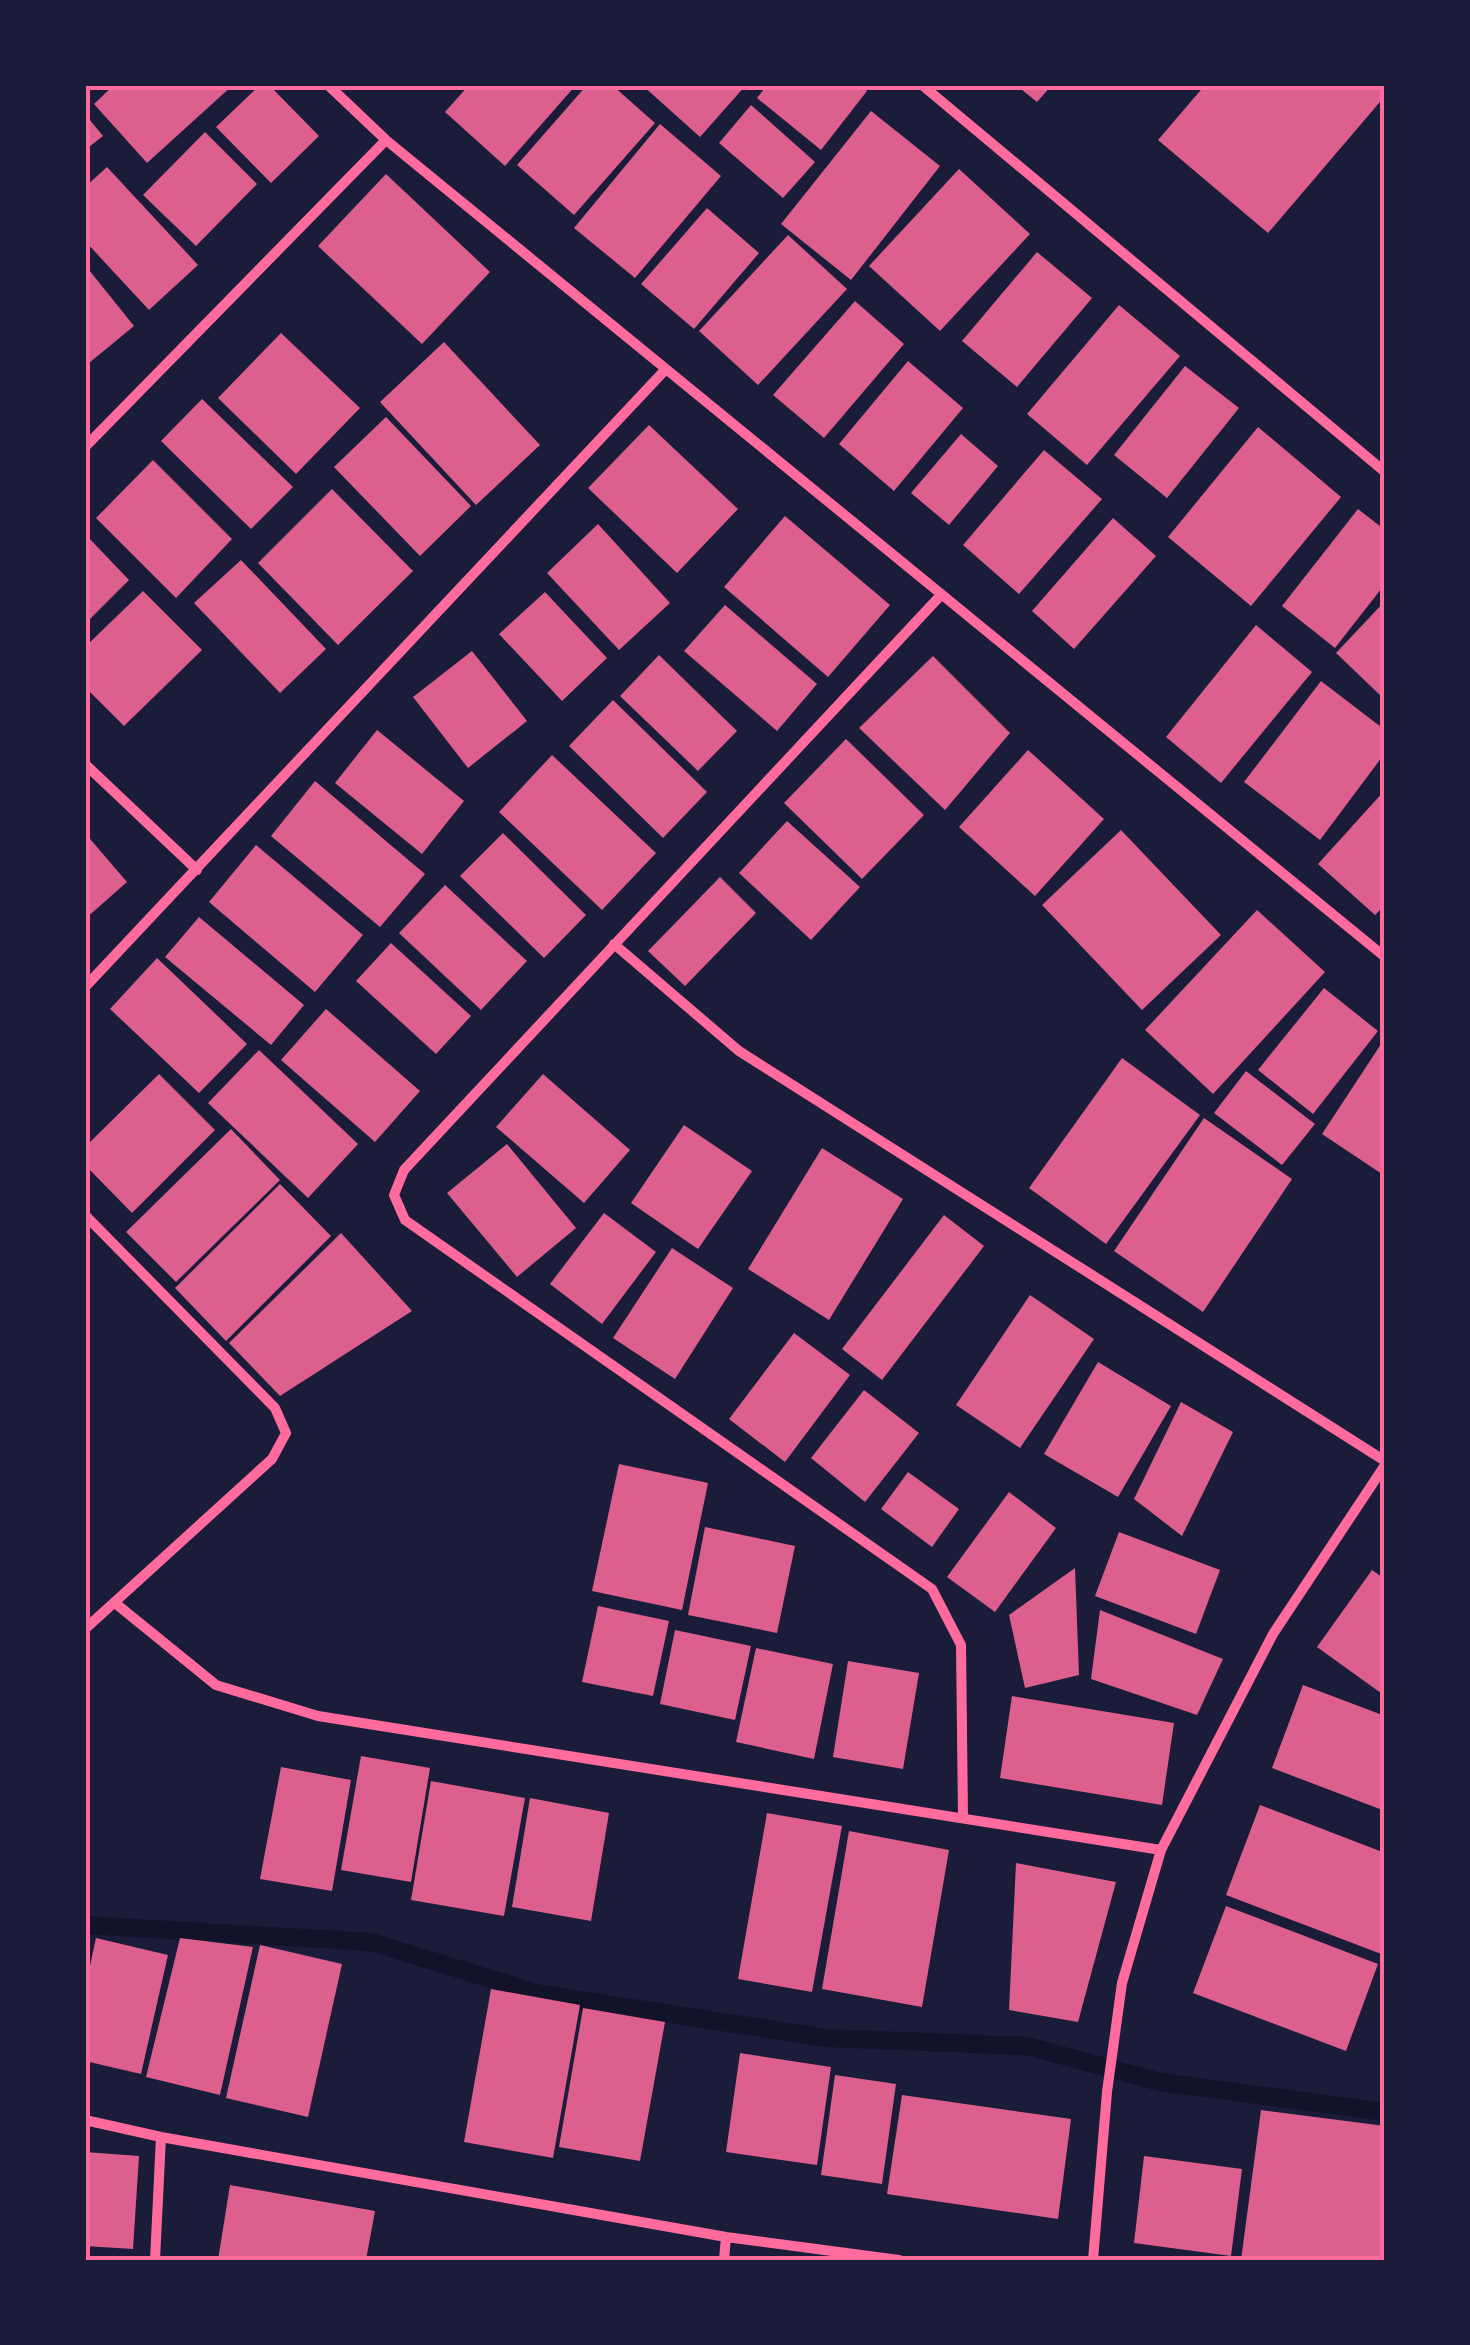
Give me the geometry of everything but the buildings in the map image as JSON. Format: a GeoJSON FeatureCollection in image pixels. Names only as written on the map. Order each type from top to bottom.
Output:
{"type":"FeatureCollection","features":[{"type":"Feature","properties":{"kind":"street"},"geometry":{"type":"LineString","coordinates":[[328,85],[386,140],[1385,957]]}},
{"type":"Feature","properties":{"kind":"street"},"geometry":{"type":"LineString","coordinates":[[922,85],[1385,472]]}},
{"type":"Feature","properties":{"kind":"street"},"geometry":{"type":"LineString","coordinates":[[85,447],[386,140]]}},
{"type":"Feature","properties":{"kind":"street"},"geometry":{"type":"LineString","coordinates":[[86,986],[666,369]]}},
{"type":"Feature","properties":{"kind":"street"},"geometry":{"type":"LineString","coordinates":[[941,595],[404,1170],[394,1195],[405,1220],[932,1589],[961,1645],[964,1817]]}},
{"type":"Feature","properties":{"kind":"street"},"geometry":{"type":"LineString","coordinates":[[85,764],[197,870]]}},
{"type":"Feature","properties":{"kind":"street"},"geometry":{"type":"LineString","coordinates":[[614,944],[739,1051],[1385,1463],[1273,1634],[1161,1850],[1122,1983],[1093,2260]]}},
{"type":"Feature","properties":{"kind":"street"},"geometry":{"type":"LineString","coordinates":[[85,1215],[275,1408],[286,1432],[272,1459],[85,1629]]}},
{"type":"Feature","properties":{"kind":"street"},"geometry":{"type":"LineString","coordinates":[[115,1603],[216,1685],[318,1716],[1161,1850]]}},
{"type":"Feature","properties":{"kind":"street"},"geometry":{"type":"LineString","coordinates":[[85,2120],[161,2137],[726,2237],[899,2260]]}},
{"type":"Feature","properties":{"kind":"street"},"geometry":{"type":"LineString","coordinates":[[155,2260],[161,2137]]}},
{"type":"Feature","properties":{"kind":"street"},"geometry":{"type":"LineString","coordinates":[[724,2260],[726,2237]]}},
{"type":"Feature","properties":{"kind":"waterway"},"geometry":{"type":"LineString","coordinates":[[85,1925],[371,1942],[540,1994],[826,2038],[1027,2046],[1160,2082],[1385,2112]]}}]}
